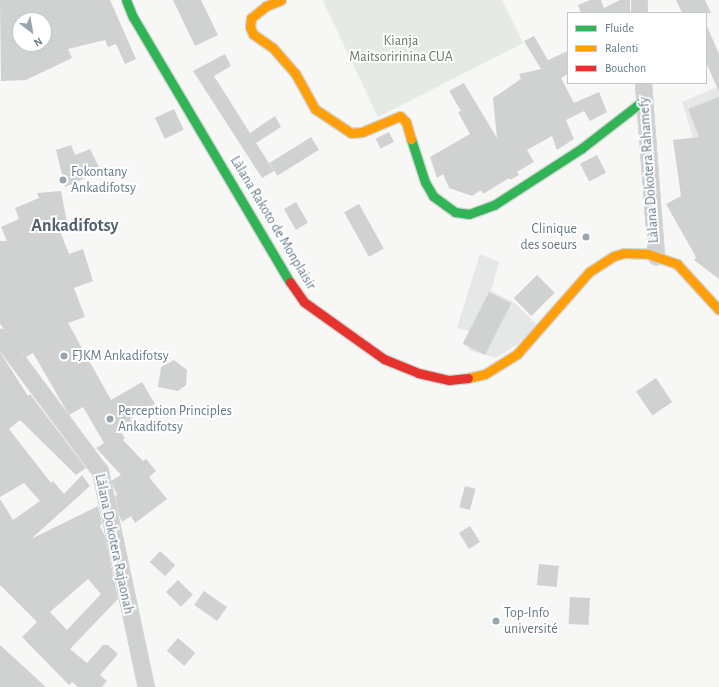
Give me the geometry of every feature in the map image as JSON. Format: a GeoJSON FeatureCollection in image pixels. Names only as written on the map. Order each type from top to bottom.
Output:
{"type":"FeatureCollection","features":[{"type":"Feature","properties":{"kind":"street","name":"Làlana Rakoto de Monplaisir"},"geometry":{"type":"LineString","coordinates":[[126,0],[133,17],[300,298],[369,350],[384,359],[437,378],[462,380],[474,378],[501,366],[517,354],[579,281],[602,263],[624,253],[636,252],[677,264],[719,310]]}},
{"type":"Feature","properties":{"kind":"street"},"geometry":{"type":"LineString","coordinates":[[281,0],[266,6],[252,18],[250,27],[253,34],[273,48],[295,73],[315,109],[339,127],[351,133],[362,132],[394,117],[400,116],[406,122],[428,187],[433,196],[455,212],[470,214],[494,205],[582,148],[644,100]]}},
{"type":"Feature","properties":{"kind":"street"},"geometry":{"type":"LineString","coordinates":[[639,0],[639,12]]}},
{"type":"Feature","properties":{"kind":"street","name":"Làlana Dokotera Rahamefy"},"geometry":{"type":"LineString","coordinates":[[643,84],[656,257]]}},
{"type":"Feature","properties":{"kind":"street","name":"Làlana Dokotera Rajaonah"},"geometry":{"type":"LineString","coordinates":[[0,337],[100,471],[146,687]]}},
{"type":"Feature","properties":{"kind":"shaded area"},"geometry":{"type":"Polygon","coordinates":[[[719,86],[719,186],[708,187],[682,102],[719,86]]]}},
{"type":"Feature","properties":{"kind":"shaded area"},"geometry":{"type":"Polygon","coordinates":[[[480,254],[499,262],[491,291],[515,303],[541,329],[496,358],[469,350],[473,332],[457,328],[480,254]]]}},
{"type":"Feature","properties":{"kind":"green space","name":"Kianja Maitsoririnina CUA"},"geometry":{"type":"Polygon","coordinates":[[[502,0],[523,43],[378,117],[323,1],[502,0]]]}},
{"type":"Feature","properties":{"kind":"building"},"geometry":{"type":"Polygon","coordinates":[[[0,0],[110,0],[136,59],[125,64],[116,44],[108,47],[105,40],[68,49],[72,58],[26,80],[1,81],[0,0]]]}},
{"type":"Feature","properties":{"kind":"building"},"geometry":{"type":"Polygon","coordinates":[[[173,0],[201,0],[218,35],[195,46],[173,0]]]}},
{"type":"Feature","properties":{"kind":"building"},"geometry":{"type":"Polygon","coordinates":[[[590,0],[601,0],[604,8],[620,0],[630,0],[630,12],[581,12],[578,5],[590,0]]]}},
{"type":"Feature","properties":{"kind":"building"},"geometry":{"type":"Polygon","coordinates":[[[676,0],[705,0],[711,13],[707,12],[682,12],[676,0]]]}},
{"type":"Feature","properties":{"kind":"building"},"geometry":{"type":"Polygon","coordinates":[[[707,26],[719,54],[719,92],[707,64],[707,26]]]}},
{"type":"Feature","properties":{"kind":"building"},"geometry":{"type":"Polygon","coordinates":[[[534,36],[548,60],[567,51],[567,75],[561,78],[574,103],[599,92],[607,112],[590,121],[584,111],[566,120],[574,139],[557,150],[552,136],[527,150],[534,162],[517,172],[519,175],[510,180],[509,178],[483,194],[481,190],[472,196],[449,188],[443,174],[437,178],[430,157],[470,134],[458,112],[461,111],[449,91],[464,83],[497,138],[493,98],[521,79],[519,74],[541,69],[524,41],[534,36]]]}},
{"type":"Feature","properties":{"kind":"building"},"geometry":{"type":"Polygon","coordinates":[[[225,54],[231,66],[214,76],[250,133],[275,116],[281,127],[256,143],[274,171],[262,178],[193,71],[225,54]]]}},
{"type":"Feature","properties":{"kind":"building"},"geometry":{"type":"Polygon","coordinates":[[[719,97],[719,279],[694,260],[696,257],[666,204],[681,196],[673,140],[699,137],[688,109],[719,97]]]}},
{"type":"Feature","properties":{"kind":"building"},"geometry":{"type":"Polygon","coordinates":[[[174,109],[184,130],[165,139],[155,118],[174,109]]]}},
{"type":"Feature","properties":{"kind":"building"},"geometry":{"type":"Polygon","coordinates":[[[389,132],[394,142],[381,149],[376,139],[389,132]]]}},
{"type":"Feature","properties":{"kind":"building"},"geometry":{"type":"Polygon","coordinates":[[[311,137],[319,150],[277,176],[269,163],[311,137]]]}},
{"type":"Feature","properties":{"kind":"building"},"geometry":{"type":"Polygon","coordinates":[[[71,145],[75,155],[90,149],[101,171],[65,187],[56,150],[71,145]]]}},
{"type":"Feature","properties":{"kind":"building"},"geometry":{"type":"Polygon","coordinates":[[[597,155],[606,173],[589,181],[580,164],[597,155]]]}},
{"type":"Feature","properties":{"kind":"building"},"geometry":{"type":"Polygon","coordinates":[[[61,191],[68,228],[60,231],[69,254],[83,249],[93,281],[74,288],[85,317],[68,323],[111,400],[142,382],[155,404],[130,419],[132,422],[119,430],[125,438],[123,440],[143,461],[146,459],[156,471],[149,477],[167,499],[135,523],[131,516],[122,522],[115,496],[117,495],[111,481],[121,475],[96,448],[104,443],[83,407],[69,415],[33,353],[26,357],[0,324],[0,241],[7,241],[1,227],[19,219],[15,208],[39,198],[37,193],[61,191]]]}},
{"type":"Feature","properties":{"kind":"building"},"geometry":{"type":"Polygon","coordinates":[[[296,202],[308,223],[296,230],[284,209],[296,202]]]}},
{"type":"Feature","properties":{"kind":"building"},"geometry":{"type":"Polygon","coordinates":[[[359,204],[384,249],[369,257],[344,212],[359,204]]]}},
{"type":"Feature","properties":{"kind":"building"},"geometry":{"type":"Polygon","coordinates":[[[537,275],[555,293],[531,316],[514,298],[537,275]]]}},
{"type":"Feature","properties":{"kind":"building"},"geometry":{"type":"Polygon","coordinates":[[[489,292],[511,303],[485,355],[463,344],[489,292]]]}},
{"type":"Feature","properties":{"kind":"building"},"geometry":{"type":"Polygon","coordinates":[[[0,352],[28,396],[30,394],[86,468],[76,475],[20,420],[9,429],[51,483],[53,481],[64,494],[82,475],[90,486],[31,539],[98,506],[102,524],[100,526],[105,536],[118,599],[70,649],[87,663],[103,645],[108,645],[118,654],[100,675],[107,681],[102,687],[78,687],[72,682],[69,685],[22,637],[37,622],[0,585],[0,499],[13,520],[40,501],[24,483],[0,497],[0,352]],[[88,579],[50,612],[67,630],[101,594],[88,579]]]}},
{"type":"Feature","properties":{"kind":"building"},"geometry":{"type":"Polygon","coordinates":[[[174,360],[187,370],[186,385],[178,391],[158,387],[161,367],[174,360]]]}},
{"type":"Feature","properties":{"kind":"building"},"geometry":{"type":"Polygon","coordinates":[[[656,378],[672,402],[652,415],[636,391],[656,378]]]}},
{"type":"Feature","properties":{"kind":"building"},"geometry":{"type":"Polygon","coordinates":[[[465,486],[476,489],[470,510],[459,507],[465,486]]]}},
{"type":"Feature","properties":{"kind":"building"},"geometry":{"type":"Polygon","coordinates":[[[470,526],[480,542],[469,549],[459,533],[470,526]]]}},
{"type":"Feature","properties":{"kind":"building"},"geometry":{"type":"Polygon","coordinates":[[[160,551],[175,565],[165,576],[150,562],[160,551]]]}},
{"type":"Feature","properties":{"kind":"building"},"geometry":{"type":"Polygon","coordinates":[[[539,564],[559,566],[557,587],[537,585],[539,564]]]}},
{"type":"Feature","properties":{"kind":"building"},"geometry":{"type":"Polygon","coordinates":[[[178,580],[193,595],[181,607],[166,592],[178,580]]]}},
{"type":"Feature","properties":{"kind":"building"},"geometry":{"type":"Polygon","coordinates":[[[204,591],[227,607],[217,621],[194,605],[204,591]]]}},
{"type":"Feature","properties":{"kind":"building"},"geometry":{"type":"Polygon","coordinates":[[[570,597],[590,598],[589,625],[569,624],[570,597]]]}},
{"type":"Feature","properties":{"kind":"building"},"geometry":{"type":"Polygon","coordinates":[[[178,638],[195,653],[184,666],[167,651],[178,638]]]}},
{"type":"Feature","properties":{"kind":"building"},"geometry":{"type":"Polygon","coordinates":[[[0,645],[46,687],[0,687],[0,645]]]}},
{"type":"Feature","properties":{"kind":"traffic: fast"},"geometry":{"type":"LineString","coordinates":[[126,0],[133,17],[290,282]]}},
{"type":"Feature","properties":{"kind":"traffic: fast"},"geometry":{"type":"LineString","coordinates":[[411,139],[425,182],[433,196],[455,212],[469,214],[494,205],[582,148],[644,100]]}},
{"type":"Feature","properties":{"kind":"traffic: slow"},"geometry":{"type":"LineString","coordinates":[[281,0],[266,6],[251,18],[250,27],[253,34],[273,48],[295,73],[315,109],[351,133],[362,132],[400,116],[406,122],[411,139]]}},
{"type":"Feature","properties":{"kind":"traffic: slow"},"geometry":{"type":"LineString","coordinates":[[468,378],[485,374],[517,354],[589,272],[614,256],[624,253],[648,254],[677,264],[719,310]]}},
{"type":"Feature","properties":{"kind":"traffic: jam"},"geometry":{"type":"LineString","coordinates":[[290,282],[304,302],[384,359],[418,373],[449,380],[468,378]]}},
{"type":"Feature","properties":{"kind":"place","name":"Fokontany Ankadifotsy"},"geometry":{"type":"Point","coordinates":[63,180]}},
{"type":"Feature","properties":{"kind":"place","name":"Clinique des soeurs"},"geometry":{"type":"Point","coordinates":[586,237]}},
{"type":"Feature","properties":{"kind":"place","name":"FJKM Ankadifotsy"},"geometry":{"type":"Point","coordinates":[64,356]}},
{"type":"Feature","properties":{"kind":"place","name":"Perception Principles Ankadifotsy"},"geometry":{"type":"Point","coordinates":[110,419]}},
{"type":"Feature","properties":{"kind":"place","name":"Top-Info université"},"geometry":{"type":"Point","coordinates":[496,621]}},
{"type":"Feature","properties":{"kind":"district","name":"Ankadifotsy"},"geometry":{"type":"Point","coordinates":[75,226]}}]}
